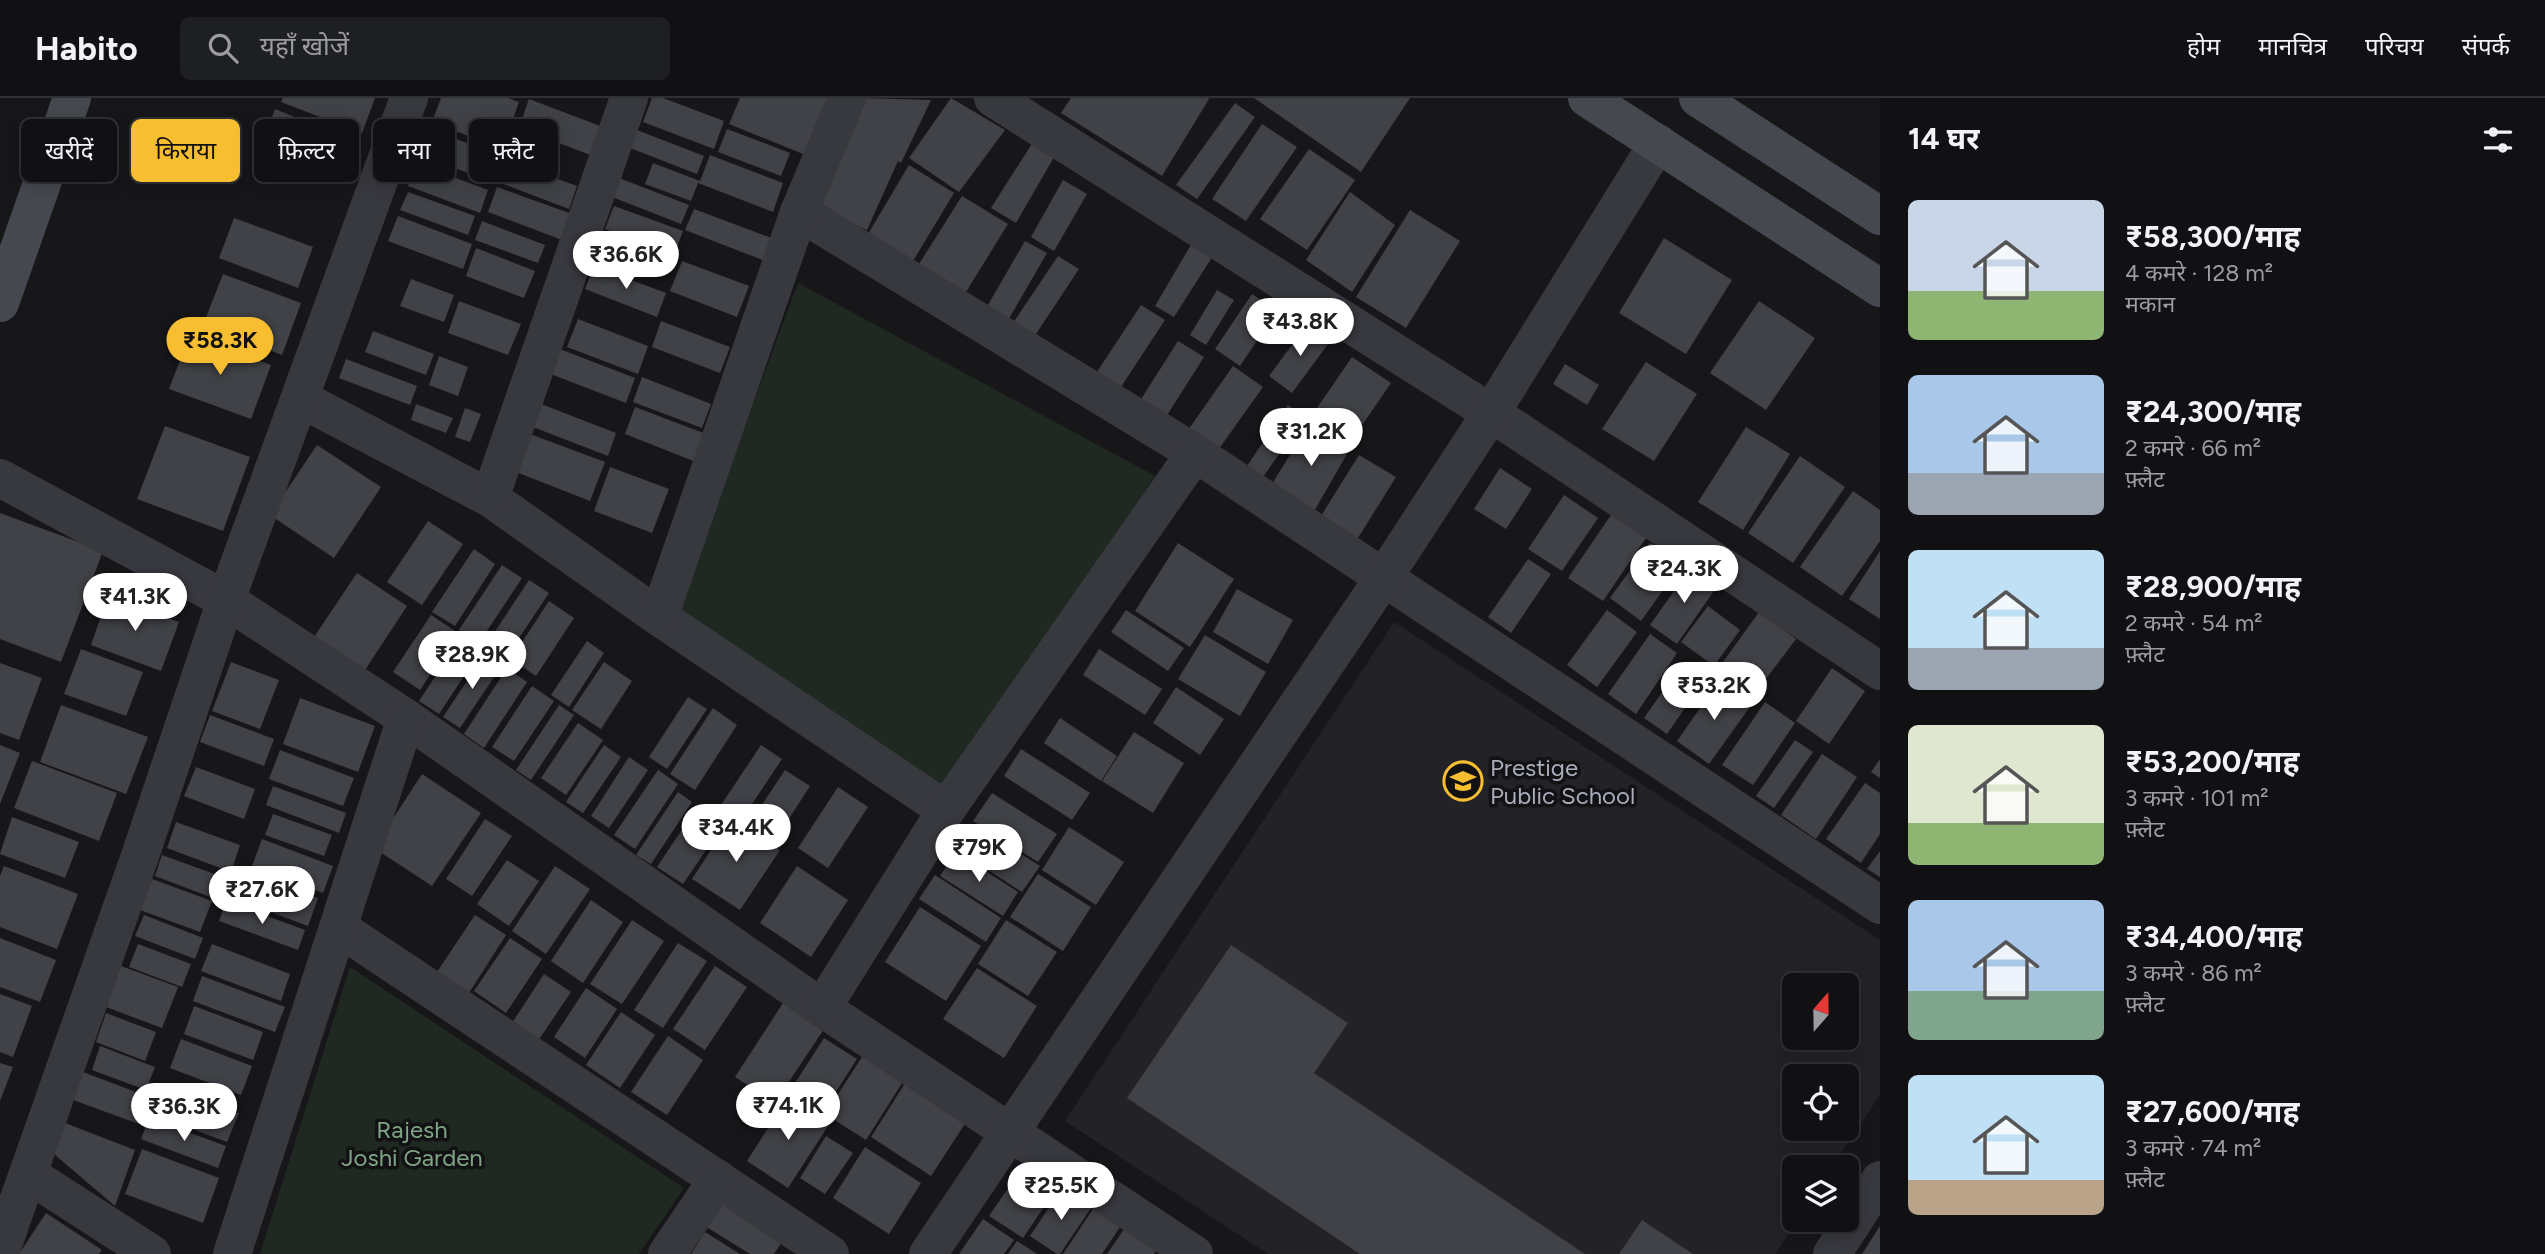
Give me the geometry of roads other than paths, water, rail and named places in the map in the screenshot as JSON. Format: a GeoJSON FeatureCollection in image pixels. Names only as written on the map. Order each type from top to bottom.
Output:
{"type":"FeatureCollection","features":[{"type":"Feature","properties":{"kind":"main road"},"geometry":{"type":"LineString","coordinates":[[0,303],[72,98]]}},
{"type":"Feature","properties":{"kind":"main road"},"geometry":{"type":"LineString","coordinates":[[1587,98],[1880,288]]}},
{"type":"Feature","properties":{"kind":"main road"},"geometry":{"type":"LineString","coordinates":[[1698,98],[1880,216]]}},
{"type":"Feature","properties":{"kind":"street"},"geometry":{"type":"LineString","coordinates":[[0,1253],[136,869],[226,600],[409,98]]}},
{"type":"Feature","properties":{"kind":"street"},"geometry":{"type":"LineString","coordinates":[[489,498],[629,98]]}},
{"type":"Feature","properties":{"kind":"street"},"geometry":{"type":"LineString","coordinates":[[659,618],[799,212],[847,98]]}},
{"type":"Feature","properties":{"kind":"street"},"geometry":{"type":"LineString","coordinates":[[993,98],[1491,413],[1880,671]]}},
{"type":"Feature","properties":{"kind":"street"},"geometry":{"type":"LineString","coordinates":[[928,1254],[1384,577],[1491,413],[1658,143]]}},
{"type":"Feature","properties":{"kind":"street"},"geometry":{"type":"LineString","coordinates":[[799,212],[1195,453],[1880,905]]}},
{"type":"Feature","properties":{"kind":"street"},"geometry":{"type":"LineString","coordinates":[[301,400],[489,498],[659,618],[946,810]]}},
{"type":"Feature","properties":{"kind":"street"},"geometry":{"type":"LineString","coordinates":[[822,1008],[946,810],[1195,453]]}},
{"type":"Feature","properties":{"kind":"street"},"geometry":{"type":"LineString","coordinates":[[0,478],[226,600],[406,718],[822,1008],[1195,1254]]}},
{"type":"Feature","properties":{"kind":"street"},"geometry":{"type":"LineString","coordinates":[[232,1254],[406,718]]}},
{"type":"Feature","properties":{"kind":"street"},"geometry":{"type":"LineString","coordinates":[[339,928],[830,1254]]}},
{"type":"Feature","properties":{"kind":"street"},"geometry":{"type":"LineString","coordinates":[[28,1174],[152,1254]]}},
{"type":"Feature","properties":{"kind":"street"},"geometry":{"type":"LineString","coordinates":[[667,1254],[718,1179]]}},
{"type":"Feature","properties":{"kind":"street"},"geometry":{"type":"LineString","coordinates":[[1832,1254],[1880,1180]]}},
{"type":"Feature","properties":{"kind":"place","name":"Prestige Public School"},"geometry":{"type":"Point","coordinates":[1463,781]}},
{"type":"Feature","properties":{"kind":"park label","name":"Rajesh Joshi Garden"},"geometry":{"type":"Point","coordinates":[412,1143]}}]}
